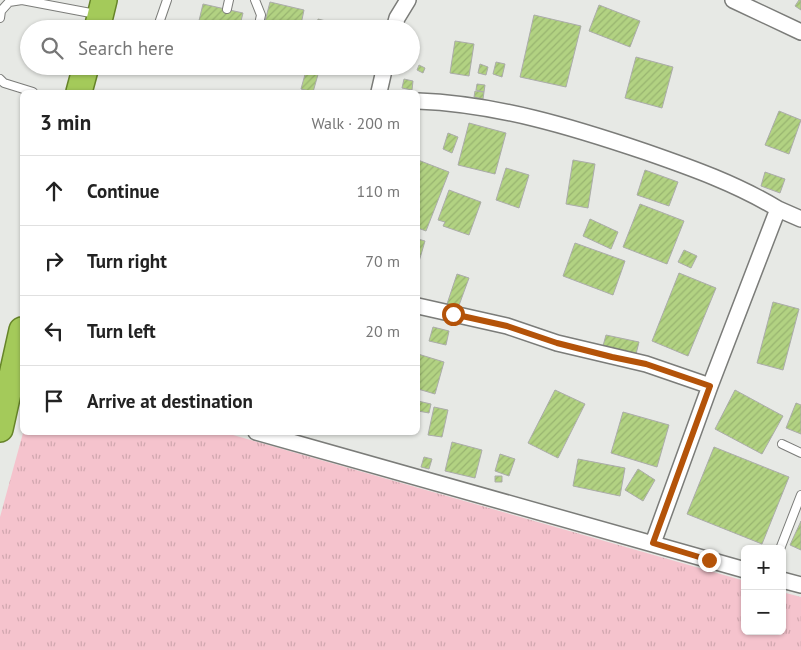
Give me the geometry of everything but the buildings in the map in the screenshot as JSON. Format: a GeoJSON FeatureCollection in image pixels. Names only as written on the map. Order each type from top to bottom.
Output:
{"type":"FeatureCollection","features":[{"type":"Feature","properties":{"kind":"highway"},"geometry":{"type":"LineString","coordinates":[[80,90],[84,75]]}},
{"type":"Feature","properties":{"kind":"highway"},"geometry":{"type":"LineString","coordinates":[[0,429],[19,363]]}},
{"type":"Feature","properties":{"kind":"street"},"geometry":{"type":"LineString","coordinates":[[396,20],[408,0]]}},
{"type":"Feature","properties":{"kind":"street"},"geometry":{"type":"LineString","coordinates":[[733,0],[801,32]]}},
{"type":"Feature","properties":{"kind":"street"},"geometry":{"type":"LineString","coordinates":[[379,90],[383,75]]}},
{"type":"Feature","properties":{"kind":"street"},"geometry":{"type":"LineString","coordinates":[[420,101],[456,102],[578,129],[701,172],[750,192],[778,209],[801,219]]}},
{"type":"Feature","properties":{"kind":"street"},"geometry":{"type":"LineString","coordinates":[[653,543],[710,386],[778,209]]}},
{"type":"Feature","properties":{"kind":"street"},"geometry":{"type":"LineString","coordinates":[[420,306],[507,326],[557,343],[646,364],[710,386]]}},
{"type":"Feature","properties":{"kind":"street"},"geometry":{"type":"LineString","coordinates":[[275,435],[288,437],[741,569]]}},
{"type":"Feature","properties":{"kind":"street"},"geometry":{"type":"LineString","coordinates":[[786,581],[801,585]]}},
{"type":"Feature","properties":{"kind":"lane"},"geometry":{"type":"LineString","coordinates":[[0,18],[1,10],[9,2],[22,0],[100,15]]}},
{"type":"Feature","properties":{"kind":"lane"},"geometry":{"type":"LineString","coordinates":[[160,20],[167,0]]}},
{"type":"Feature","properties":{"kind":"lane"},"geometry":{"type":"LineString","coordinates":[[227,10],[230,0]]}},
{"type":"Feature","properties":{"kind":"lane"},"geometry":{"type":"LineString","coordinates":[[255,0],[261,15],[260,20]]}},
{"type":"Feature","properties":{"kind":"lane"},"geometry":{"type":"LineString","coordinates":[[0,79],[4,83],[27,90]]}},
{"type":"Feature","properties":{"kind":"lane"},"geometry":{"type":"LineString","coordinates":[[782,444],[801,453]]}},
{"type":"Feature","properties":{"kind":"lane"},"geometry":{"type":"LineString","coordinates":[[782,545],[801,495]]}},
{"type":"Feature","properties":{"kind":"green space"},"geometry":{"type":"Polygon","coordinates":[[[22,435],[233,435],[741,580],[741,635],[786,635],[786,593],[801,597],[801,650],[0,650],[0,517],[22,435]]]}},
{"type":"Feature","properties":{"kind":"route"},"geometry":{"type":"LineString","coordinates":[[453,314],[507,326],[557,343],[646,364],[710,386],[653,543],[709,560]]}}]}
